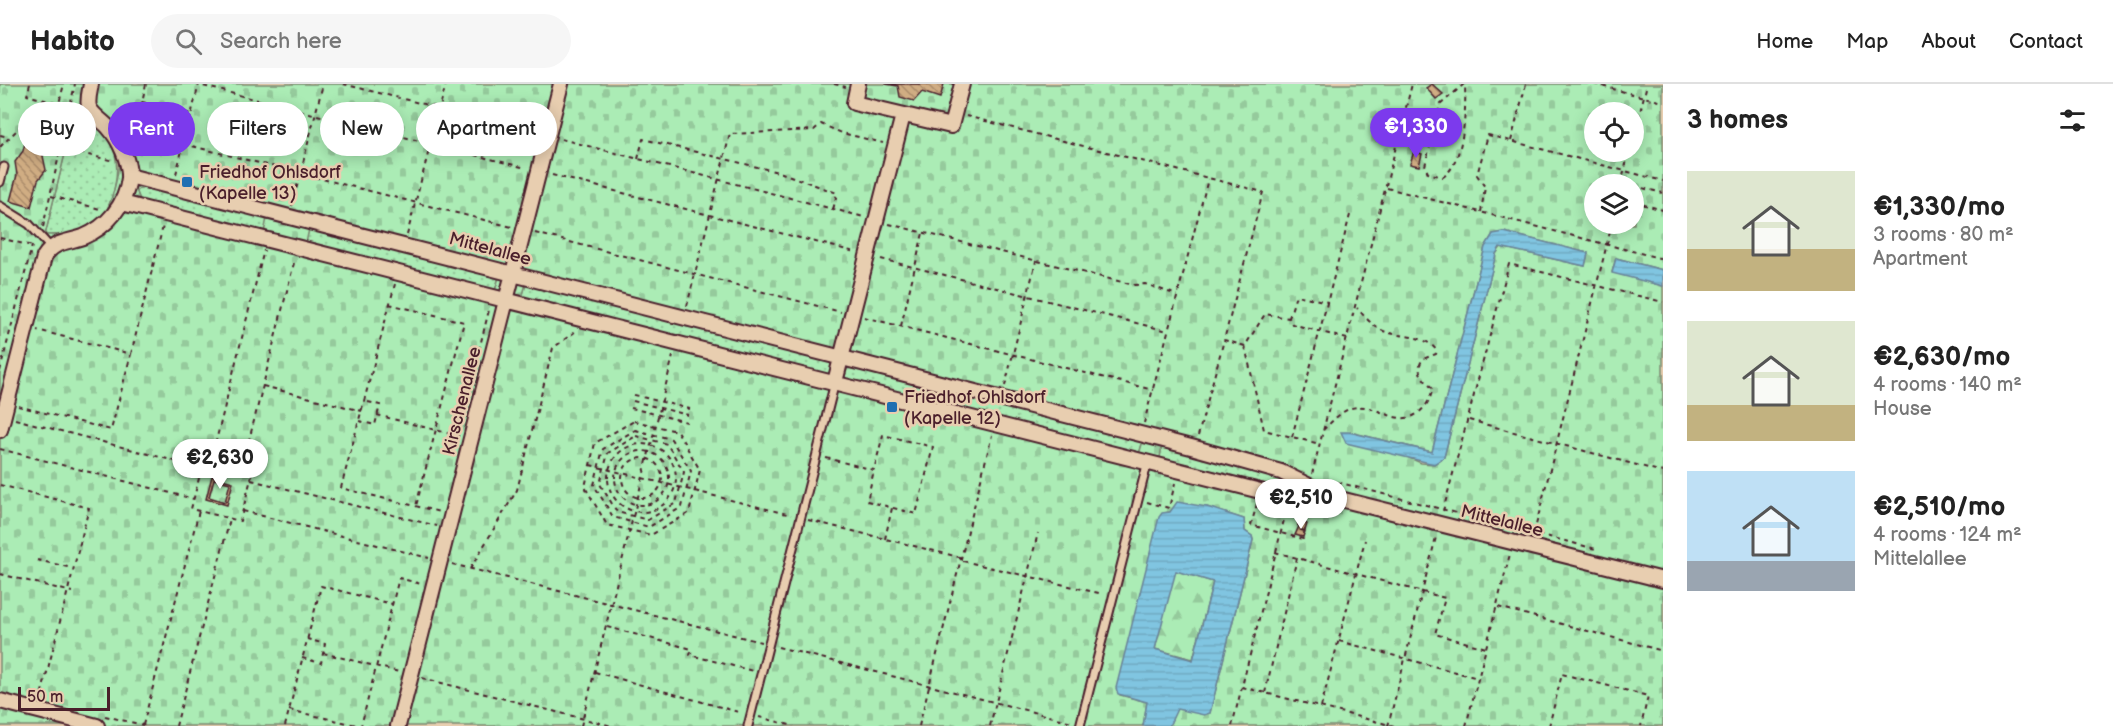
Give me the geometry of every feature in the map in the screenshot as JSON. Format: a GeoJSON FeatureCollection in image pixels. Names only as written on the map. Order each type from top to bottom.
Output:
{"type":"FeatureCollection","features":[{"type":"Feature","properties":{"kind":"street"},"geometry":{"type":"LineString","coordinates":[[3,416],[44,257],[50,247],[98,230],[119,208],[128,170],[117,139],[90,108],[88,97],[92,84]]}},
{"type":"Feature","properties":{"kind":"street","name":"Kirschenallee"},"geometry":{"type":"LineString","coordinates":[[556,102],[561,84]]}},
{"type":"Feature","properties":{"kind":"street"},"geometry":{"type":"LineString","coordinates":[[858,84],[854,102],[951,126],[962,84]]}},
{"type":"Feature","properties":{"kind":"street"},"geometry":{"type":"LineString","coordinates":[[835,382],[903,115]]}},
{"type":"Feature","properties":{"kind":"street","name":"Kirschenallee"},"geometry":{"type":"LineString","coordinates":[[398,726],[543,156]]}},
{"type":"Feature","properties":{"kind":"street","name":"Mittelallee"},"geometry":{"type":"LineString","coordinates":[[128,170],[173,186],[289,217],[1311,479],[1332,497]]}},
{"type":"Feature","properties":{"kind":"street","name":"Mittelallee"},"geometry":{"type":"LineString","coordinates":[[119,208],[166,214],[267,239],[1272,494],[1290,497],[1332,497],[1441,517],[1513,543],[1663,580]]}},
{"type":"Feature","properties":{"kind":"street"},"geometry":{"type":"LineString","coordinates":[[1148,436],[1148,461]]}},
{"type":"Feature","properties":{"kind":"street"},"geometry":{"type":"LineString","coordinates":[[0,701],[97,726]]}},
{"type":"Feature","properties":{"kind":"lane"},"geometry":{"type":"LineString","coordinates":[[0,182],[4,167]]}},
{"type":"Feature","properties":{"kind":"lane"},"geometry":{"type":"LineString","coordinates":[[0,206],[38,234],[50,247]]}},
{"type":"Feature","properties":{"kind":"lane"},"geometry":{"type":"LineString","coordinates":[[748,726],[835,382]]}},
{"type":"Feature","properties":{"kind":"lane"},"geometry":{"type":"LineString","coordinates":[[1080,726],[1148,461]]}},
{"type":"Feature","properties":{"kind":"path"},"geometry":{"type":"LineString","coordinates":[[30,84],[27,95],[52,102]]}},
{"type":"Feature","properties":{"kind":"path"},"geometry":{"type":"LineString","coordinates":[[60,102],[64,84]]}},
{"type":"Feature","properties":{"kind":"path"},"geometry":{"type":"LineString","coordinates":[[71,102],[75,84]]}},
{"type":"Feature","properties":{"kind":"path"},"geometry":{"type":"LineString","coordinates":[[142,102],[146,84]]}},
{"type":"Feature","properties":{"kind":"path"},"geometry":{"type":"LineString","coordinates":[[194,102],[198,84],[416,140]]}},
{"type":"Feature","properties":{"kind":"path"},"geometry":{"type":"LineString","coordinates":[[289,217],[323,84]]}},
{"type":"Feature","properties":{"kind":"path"},"geometry":{"type":"LineString","coordinates":[[343,84],[420,102]]}},
{"type":"Feature","properties":{"kind":"path"},"geometry":{"type":"LineString","coordinates":[[442,102],[446,84]]}},
{"type":"Feature","properties":{"kind":"path"},"geometry":{"type":"LineString","coordinates":[[1311,479],[1412,84]]}},
{"type":"Feature","properties":{"kind":"path"},"geometry":{"type":"LineString","coordinates":[[1464,84],[1466,115],[1459,148],[1450,172],[1443,177],[1428,173],[1425,166],[1440,105],[1464,84]]}},
{"type":"Feature","properties":{"kind":"path"},"geometry":{"type":"LineString","coordinates":[[1511,141],[1526,84]]}},
{"type":"Feature","properties":{"kind":"path"},"geometry":{"type":"LineString","coordinates":[[1594,84],[1663,102]]}},
{"type":"Feature","properties":{"kind":"path"},"geometry":{"type":"LineString","coordinates":[[1643,102],[1647,84]]}},
{"type":"Feature","properties":{"kind":"path"},"geometry":{"type":"LineString","coordinates":[[955,112],[1263,192],[1195,448]]}},
{"type":"Feature","properties":{"kind":"path"},"geometry":{"type":"LineString","coordinates":[[684,318],[729,134],[813,130],[821,124],[842,133],[896,146]]}},
{"type":"Feature","properties":{"kind":"path"},"geometry":{"type":"LineString","coordinates":[[0,147],[18,129]]}},
{"type":"Feature","properties":{"kind":"path"},"geometry":{"type":"LineString","coordinates":[[0,135],[9,137]]}},
{"type":"Feature","properties":{"kind":"path"},"geometry":{"type":"LineString","coordinates":[[1481,212],[1485,187],[1477,175],[1488,135],[1663,181]]}},
{"type":"Feature","properties":{"kind":"path"},"geometry":{"type":"LineString","coordinates":[[557,137],[1036,261],[1134,285],[1145,284],[1177,295]]}},
{"type":"Feature","properties":{"kind":"path"},"geometry":{"type":"LineString","coordinates":[[638,159],[643,139],[817,184],[837,193],[833,210]]}},
{"type":"Feature","properties":{"kind":"path"},"geometry":{"type":"LineString","coordinates":[[195,147],[1153,390]]}},
{"type":"Feature","properties":{"kind":"path"},"geometry":{"type":"LineString","coordinates":[[0,371],[32,246],[51,196],[60,156]]}},
{"type":"Feature","properties":{"kind":"path"},"geometry":{"type":"LineString","coordinates":[[84,156],[128,170]]}},
{"type":"Feature","properties":{"kind":"path"},"geometry":{"type":"LineString","coordinates":[[173,186],[181,156]]}},
{"type":"Feature","properties":{"kind":"path"},"geometry":{"type":"LineString","coordinates":[[405,246],[428,156]]}},
{"type":"Feature","properties":{"kind":"path"},"geometry":{"type":"LineString","coordinates":[[479,156],[1168,331]]}},
{"type":"Feature","properties":{"kind":"path"},"geometry":{"type":"LineString","coordinates":[[1623,174],[1626,162]]}},
{"type":"Feature","properties":{"kind":"path"},"geometry":{"type":"LineString","coordinates":[[1148,436],[1153,390],[1208,178]]}},
{"type":"Feature","properties":{"kind":"path"},"geometry":{"type":"LineString","coordinates":[[1387,188],[1663,260]]}},
{"type":"Feature","properties":{"kind":"path"},"geometry":{"type":"LineString","coordinates":[[1644,188],[1663,193]]}},
{"type":"Feature","properties":{"kind":"path"},"geometry":{"type":"LineString","coordinates":[[51,196],[119,208]]}},
{"type":"Feature","properties":{"kind":"path"},"geometry":{"type":"LineString","coordinates":[[1644,205],[1663,210]]}},
{"type":"Feature","properties":{"kind":"path"},"geometry":{"type":"LineString","coordinates":[[3,416],[111,430],[166,214]]}},
{"type":"Feature","properties":{"kind":"path"},"geometry":{"type":"LineString","coordinates":[[1292,436],[1350,215]]}},
{"type":"Feature","properties":{"kind":"path"},"geometry":{"type":"LineString","coordinates":[[901,326],[923,232]]}},
{"type":"Feature","properties":{"kind":"path"},"geometry":{"type":"LineString","coordinates":[[1530,547],[1610,234]]}},
{"type":"Feature","properties":{"kind":"path"},"geometry":{"type":"LineString","coordinates":[[0,238],[32,246]]}},
{"type":"Feature","properties":{"kind":"path"},"geometry":{"type":"LineString","coordinates":[[211,461],[267,239]]}},
{"type":"Feature","properties":{"kind":"path"},"geometry":{"type":"LineString","coordinates":[[242,468],[298,247]]}},
{"type":"Feature","properties":{"kind":"path"},"geometry":{"type":"LineString","coordinates":[[1002,398],[1036,261]]}},
{"type":"Feature","properties":{"kind":"path"},"geometry":{"type":"LineString","coordinates":[[1389,725],[1441,517],[1469,420],[1509,264],[1663,302]]}},
{"type":"Feature","properties":{"kind":"path"},"geometry":{"type":"LineString","coordinates":[[398,272],[341,488],[416,506],[450,522]]}},
{"type":"Feature","properties":{"kind":"path"},"geometry":{"type":"LineString","coordinates":[[1288,318],[1296,295],[1328,302]]}},
{"type":"Feature","properties":{"kind":"path"},"geometry":{"type":"LineString","coordinates":[[389,304],[464,322],[416,506]]}},
{"type":"Feature","properties":{"kind":"path"},"geometry":{"type":"LineString","coordinates":[[1323,430],[1342,412],[1356,406],[1365,407],[1389,417],[1414,416],[1423,408],[1432,393],[1432,388],[1419,369],[1424,359],[1436,354],[1437,351],[1432,345],[1420,339],[1379,329],[1356,308]]}},
{"type":"Feature","properties":{"kind":"path"},"geometry":{"type":"LineString","coordinates":[[1320,444],[1264,430],[1245,346],[1265,314],[1288,318],[1292,324],[1347,339]]}},
{"type":"Feature","properties":{"kind":"path"},"geometry":{"type":"LineString","coordinates":[[470,569],[518,490],[553,348],[579,328],[581,318]]}},
{"type":"Feature","properties":{"kind":"path"},"geometry":{"type":"LineString","coordinates":[[26,327],[131,354]]}},
{"type":"Feature","properties":{"kind":"path"},"geometry":{"type":"LineString","coordinates":[[1224,340],[1245,346]]}},
{"type":"Feature","properties":{"kind":"path"},"geometry":{"type":"LineString","coordinates":[[581,726],[676,342]]}},
{"type":"Feature","properties":{"kind":"path"},"geometry":{"type":"LineString","coordinates":[[263,386],[362,411]]}},
{"type":"Feature","properties":{"kind":"path"},"geometry":{"type":"LineString","coordinates":[[634,395],[690,409]]}},
{"type":"Feature","properties":{"kind":"path"},"geometry":{"type":"LineString","coordinates":[[359,421],[375,425],[380,405],[364,401]]}},
{"type":"Feature","properties":{"kind":"path"},"geometry":{"type":"LineString","coordinates":[[633,401],[688,415]]}},
{"type":"Feature","properties":{"kind":"path"},"geometry":{"type":"LineString","coordinates":[[631,408],[687,422]]}},
{"type":"Feature","properties":{"kind":"path"},"geometry":{"type":"LineString","coordinates":[[377,415],[471,439]]}},
{"type":"Feature","properties":{"kind":"path"},"geometry":{"type":"LineString","coordinates":[[3,416],[202,468]]}},
{"type":"Feature","properties":{"kind":"path"},"geometry":{"type":"LineString","coordinates":[[1469,420],[1663,472]]}},
{"type":"Feature","properties":{"kind":"path"},"geometry":{"type":"LineString","coordinates":[[633,421],[677,431],[700,470],[689,513],[651,536],[608,525],[585,487],[590,465],[596,443],[633,421]]}},
{"type":"Feature","properties":{"kind":"path"},"geometry":{"type":"LineString","coordinates":[[919,726],[995,423]]}},
{"type":"Feature","properties":{"kind":"path"},"geometry":{"type":"LineString","coordinates":[[635,429],[671,439],[691,471],[682,507],[649,527],[613,518],[594,485],[598,467],[603,449],[635,429]]}},
{"type":"Feature","properties":{"kind":"path"},"geometry":{"type":"LineString","coordinates":[[883,435],[933,447],[916,514],[867,501],[874,470],[883,435]]}},
{"type":"Feature","properties":{"kind":"path"},"geometry":{"type":"LineString","coordinates":[[636,436],[667,444],[684,472],[676,503],[648,520],[617,512],[600,484],[604,469],[608,453],[636,436]]}},
{"type":"Feature","properties":{"kind":"path"},"geometry":{"type":"LineString","coordinates":[[637,443],[650,446],[663,450],[677,473],[670,499],[647,513],[621,506],[607,483],[614,457],[637,443]]}},
{"type":"Feature","properties":{"kind":"path"},"geometry":{"type":"LineString","coordinates":[[0,449],[194,499]]}},
{"type":"Feature","properties":{"kind":"path"},"geometry":{"type":"LineString","coordinates":[[638,450],[659,455],[670,474],[665,495],[646,506],[625,501],[614,482],[617,472],[619,461],[638,450]]}},
{"type":"Feature","properties":{"kind":"path"},"geometry":{"type":"LineString","coordinates":[[817,456],[874,470]]}},
{"type":"Feature","properties":{"kind":"path"},"geometry":{"type":"LineString","coordinates":[[639,457],[655,461],[664,475],[659,491],[645,499],[629,495],[621,481],[623,473],[625,465],[639,457]]}},
{"type":"Feature","properties":{"kind":"path"},"geometry":{"type":"LineString","coordinates":[[204,459],[211,461],[253,471],[240,521],[191,509],[204,459]]}},
{"type":"Feature","properties":{"kind":"path"},"geometry":{"type":"LineString","coordinates":[[590,465],[1112,596]]}},
{"type":"Feature","properties":{"kind":"path"},"geometry":{"type":"LineString","coordinates":[[1304,469],[1311,479],[1337,483],[1441,517],[1534,533],[1599,549]]}},
{"type":"Feature","properties":{"kind":"path"},"geometry":{"type":"LineString","coordinates":[[251,480],[450,522]]}},
{"type":"Feature","properties":{"kind":"path"},"geometry":{"type":"LineString","coordinates":[[1138,499],[1169,508],[1176,482]]}},
{"type":"Feature","properties":{"kind":"path"},"geometry":{"type":"LineString","coordinates":[[0,485],[89,508],[37,711]]}},
{"type":"Feature","properties":{"kind":"path"},"geometry":{"type":"LineString","coordinates":[[1257,502],[1251,525],[1303,538],[1306,525]]}},
{"type":"Feature","properties":{"kind":"path"},"geometry":{"type":"LineString","coordinates":[[885,539],[892,507]]}},
{"type":"Feature","properties":{"kind":"path"},"geometry":{"type":"LineString","coordinates":[[1232,726],[1287,507]]}},
{"type":"Feature","properties":{"kind":"path"},"geometry":{"type":"LineString","coordinates":[[143,725],[199,511]]}},
{"type":"Feature","properties":{"kind":"path"},"geometry":{"type":"LineString","coordinates":[[243,511],[440,561]]}},
{"type":"Feature","properties":{"kind":"path"},"geometry":{"type":"LineString","coordinates":[[1285,513],[1307,519],[1306,522],[1298,520],[1298,529],[1305,531]]}},
{"type":"Feature","properties":{"kind":"path"},"geometry":{"type":"LineString","coordinates":[[176,726],[230,519]]}},
{"type":"Feature","properties":{"kind":"path"},"geometry":{"type":"LineString","coordinates":[[990,726],[1038,533]]}},
{"type":"Feature","properties":{"kind":"path"},"geometry":{"type":"LineString","coordinates":[[1321,707],[1365,540]]}},
{"type":"Feature","properties":{"kind":"path"},"geometry":{"type":"LineString","coordinates":[[1466,726],[1513,543]]}},
{"type":"Feature","properties":{"kind":"path"},"geometry":{"type":"LineString","coordinates":[[1275,552],[1445,598],[1435,634],[1486,648]]}},
{"type":"Feature","properties":{"kind":"path"},"geometry":{"type":"LineString","coordinates":[[1265,693],[1297,558]]}},
{"type":"Feature","properties":{"kind":"path"},"geometry":{"type":"LineString","coordinates":[[37,560],[74,568]]}},
{"type":"Feature","properties":{"kind":"path"},"geometry":{"type":"LineString","coordinates":[[0,574],[72,592]]}},
{"type":"Feature","properties":{"kind":"path"},"geometry":{"type":"LineString","coordinates":[[289,710],[361,726],[399,578],[433,587]]}},
{"type":"Feature","properties":{"kind":"path"},"geometry":{"type":"LineString","coordinates":[[285,726],[321,586],[392,604]]}},
{"type":"Feature","properties":{"kind":"path"},"geometry":{"type":"LineString","coordinates":[[1497,606],[1663,651]]}},
{"type":"Feature","properties":{"kind":"path"},"geometry":{"type":"LineString","coordinates":[[606,627],[692,649],[690,655],[762,673]]}},
{"type":"Feature","properties":{"kind":"path"},"geometry":{"type":"LineString","coordinates":[[302,658],[321,663],[325,644],[307,639]]}},
{"type":"Feature","properties":{"kind":"path"},"geometry":{"type":"LineString","coordinates":[[1338,641],[1478,678]]}},
{"type":"Feature","properties":{"kind":"path"},"geometry":{"type":"LineString","coordinates":[[323,653],[612,726]]}},
{"type":"Feature","properties":{"kind":"path"},"geometry":{"type":"LineString","coordinates":[[594,672],[794,726]]}},
{"type":"Feature","properties":{"kind":"path"},"geometry":{"type":"LineString","coordinates":[[1549,726],[1562,674],[1648,696],[1641,726]]}},
{"type":"Feature","properties":{"kind":"path"},"geometry":{"type":"LineString","coordinates":[[1242,687],[1394,726]]}},
{"type":"Feature","properties":{"kind":"green space"},"geometry":{"type":"Polygon","coordinates":[[[0,84],[1663,84],[1663,270],[1616,258],[1612,272],[1663,286],[1663,726],[1169,726],[1176,709],[1210,713],[1253,540],[1252,536],[1245,531],[1244,519],[1207,507],[1173,509],[1164,513],[1120,695],[1147,702],[1143,726],[0,726],[0,84]],[[18,102],[18,156],[64,156],[45,235],[64,235],[89,229],[105,214],[118,174],[117,156],[195,156],[195,102],[108,102],[108,138],[96,126],[96,102],[18,102]],[[146,187],[136,190],[140,200],[264,233],[267,218],[146,187]],[[309,229],[306,243],[495,291],[499,277],[309,229]],[[1504,232],[1493,234],[1485,247],[1432,452],[1350,432],[1421,463],[1434,464],[1444,457],[1496,254],[1501,247],[1585,266],[1588,253],[1504,232]],[[526,284],[522,298],[830,376],[834,363],[526,284]],[[848,366],[844,379],[1139,454],[1143,441],[848,366]],[[1162,445],[1160,458],[1271,486],[1284,482],[1280,476],[1162,445]]]}},
{"type":"Feature","properties":{"kind":"green space"},"geometry":{"type":"Polygon","coordinates":[[[96,125],[108,140],[108,156],[116,156],[117,164],[114,190],[105,214],[89,229],[70,234],[45,235],[64,156],[96,156],[96,125]]]}},
{"type":"Feature","properties":{"kind":"green space"},"geometry":{"type":"Polygon","coordinates":[[[146,187],[268,218],[264,233],[140,200],[136,190],[146,187]]]}},
{"type":"Feature","properties":{"kind":"green space"},"geometry":{"type":"Polygon","coordinates":[[[309,229],[499,277],[495,291],[305,243],[309,229]]]}},
{"type":"Feature","properties":{"kind":"green space"},"geometry":{"type":"Polygon","coordinates":[[[526,283],[834,362],[831,377],[522,298],[526,283]]]}},
{"type":"Feature","properties":{"kind":"green space"},"geometry":{"type":"Polygon","coordinates":[[[848,365],[1143,441],[1139,455],[844,379],[848,365]]]}},
{"type":"Feature","properties":{"kind":"green space"},"geometry":{"type":"Polygon","coordinates":[[[1162,445],[1280,476],[1284,482],[1271,486],[1159,458],[1162,445]]]}},
{"type":"Feature","properties":{"kind":"green space"},"geometry":{"type":"Polygon","coordinates":[[[1174,572],[1213,582],[1193,659],[1155,649],[1174,572]]]}},
{"type":"Feature","properties":{"kind":"water"},"geometry":{"type":"Polygon","coordinates":[[[1504,232],[1588,253],[1585,266],[1500,247],[1496,254],[1444,457],[1434,464],[1346,443],[1341,432],[1432,452],[1485,247],[1493,234],[1504,232]]]}},
{"type":"Feature","properties":{"kind":"water"},"geometry":{"type":"Polygon","coordinates":[[[1616,258],[1663,270],[1663,286],[1612,273],[1616,258]]]}},
{"type":"Feature","properties":{"kind":"water"},"geometry":{"type":"Polygon","coordinates":[[[1177,502],[1207,507],[1244,519],[1245,531],[1252,536],[1253,540],[1210,713],[1204,715],[1177,709],[1169,726],[1143,726],[1147,702],[1118,694],[1116,688],[1159,517],[1162,513],[1170,512],[1177,502]],[[1176,571],[1155,649],[1193,660],[1213,582],[1176,571]]]}},
{"type":"Feature","properties":{"kind":"building"},"geometry":{"type":"Polygon","coordinates":[[[885,84],[944,84],[940,98],[922,92],[914,101],[900,97],[898,86],[885,84]]]}},
{"type":"Feature","properties":{"kind":"building"},"geometry":{"type":"Polygon","coordinates":[[[1432,84],[1443,94],[1436,99],[1426,88],[1432,84]]]}},
{"type":"Feature","properties":{"kind":"building"},"geometry":{"type":"Polygon","coordinates":[[[1414,151],[1422,154],[1419,166],[1410,164],[1414,151]]]}},
{"type":"Feature","properties":{"kind":"building"},"geometry":{"type":"Polygon","coordinates":[[[19,156],[43,156],[46,170],[38,180],[31,207],[10,201],[17,175],[15,162],[19,156]]]}},
{"type":"Feature","properties":{"kind":"building"},"geometry":{"type":"Polygon","coordinates":[[[212,476],[233,482],[227,505],[206,499],[212,476]],[[214,479],[209,497],[225,502],[230,483],[214,479]]]}},
{"type":"Feature","properties":{"kind":"building"},"geometry":{"type":"Polygon","coordinates":[[[1301,522],[1307,524],[1303,537],[1295,535],[1301,522]]]}},
{"type":"Feature","properties":{"kind":"place","name":"Friedhof Ohlsdorf (Kapelle 13)"},"geometry":{"type":"Point","coordinates":[187,182]}},
{"type":"Feature","properties":{"kind":"place","name":"Friedhof Ohlsdorf (Kapelle 12)"},"geometry":{"type":"Point","coordinates":[892,407]}}]}
